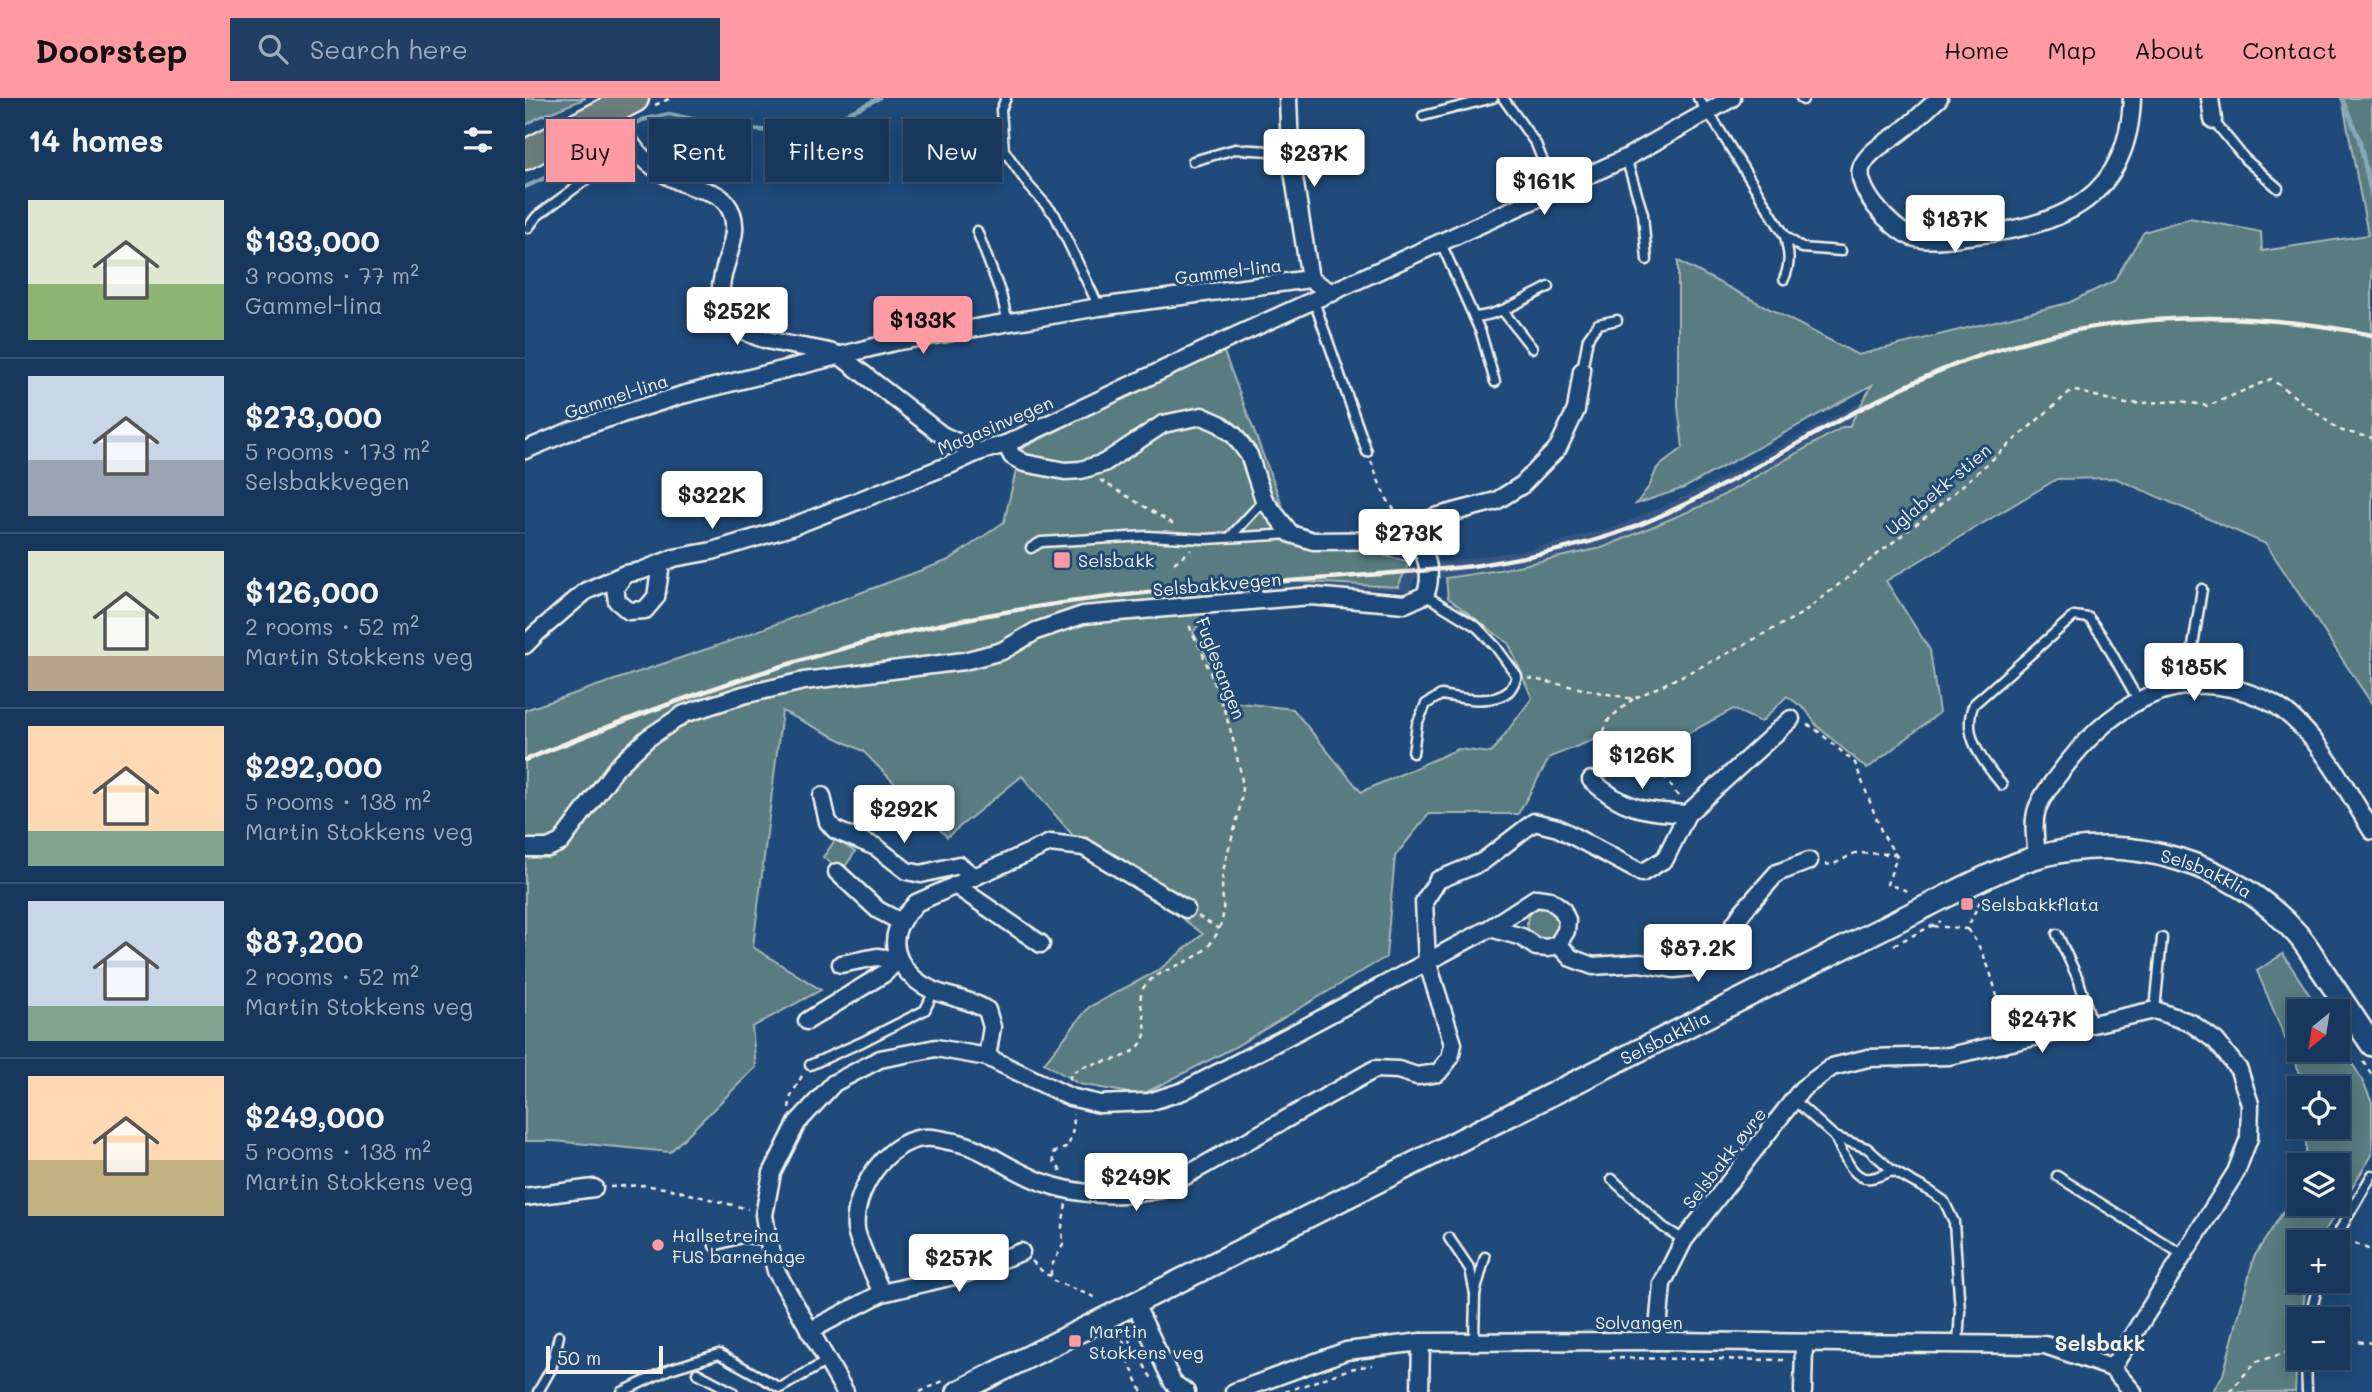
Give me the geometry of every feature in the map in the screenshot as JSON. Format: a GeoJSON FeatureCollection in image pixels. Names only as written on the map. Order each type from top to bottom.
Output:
{"type":"FeatureCollection","features":[{"type":"Feature","properties":{"kind":"highway"},"geometry":{"type":"LineString","coordinates":[[525,155],[634,98]]}},
{"type":"Feature","properties":{"kind":"street"},"geometry":{"type":"LineString","coordinates":[[1287,98],[1290,152],[1310,279],[1332,293],[1626,159],[1732,98]]}},
{"type":"Feature","properties":{"kind":"street"},"geometry":{"type":"LineString","coordinates":[[1939,98],[1903,130],[1873,151],[1861,165],[1860,177],[1870,200],[1902,232],[1913,238],[1933,239],[2016,229],[2069,210],[2102,187],[2110,177],[2131,122],[2132,98]]}},
{"type":"Feature","properties":{"kind":"street"},"geometry":{"type":"LineString","coordinates":[[2210,98],[2213,120]]}},
{"type":"Feature","properties":{"kind":"street"},"geometry":{"type":"LineString","coordinates":[[635,149],[647,164],[669,177],[717,194],[733,214],[734,232],[722,277],[721,296],[725,311],[737,326],[753,336],[839,355],[942,435],[978,452]]}},
{"type":"Feature","properties":{"kind":"street","name":"Gammel-lina"},"geometry":{"type":"LineString","coordinates":[[525,450],[575,429],[682,395],[894,342],[1099,307],[1310,279]]}},
{"type":"Feature","properties":{"kind":"street","name":"Magasinvegen"},"geometry":{"type":"LineString","coordinates":[[525,645],[586,591],[625,574],[641,572],[674,558],[712,551],[791,527],[978,452],[1006,444],[1332,293]]}},
{"type":"Feature","properties":{"kind":"street"},"geometry":{"type":"LineString","coordinates":[[1425,595],[1428,588],[1427,564],[1424,550],[1416,535],[1420,524],[1435,517],[1496,500],[1522,485],[1558,448],[1576,410],[1582,371]]}},
{"type":"Feature","properties":{"kind":"street"},"geometry":{"type":"LineString","coordinates":[[1006,444],[1013,456],[1024,463],[1065,471],[1081,470],[1104,463],[1163,424],[1202,416],[1220,424],[1234,435],[1249,455],[1264,500],[1291,534],[1313,541],[1416,535]]}},
{"type":"Feature","properties":{"kind":"street"},"geometry":{"type":"LineString","coordinates":[[625,574],[615,588],[617,601],[629,611],[645,610],[656,597],[661,564]]}},
{"type":"Feature","properties":{"kind":"street","name":"Selsbakkvegen"},"geometry":{"type":"LineString","coordinates":[[525,848],[548,848],[561,842],[572,831],[617,767],[648,738],[684,714],[743,695],[804,681],[964,662],[1002,650],[1036,631],[1083,615],[1311,596],[1405,604],[1425,595]]}},
{"type":"Feature","properties":{"kind":"street"},"geometry":{"type":"LineString","coordinates":[[2037,857],[2037,810],[2051,784],[2077,752],[2106,724],[2138,700],[2165,688],[2186,685],[2218,684],[2242,691],[2268,700],[2292,717],[2327,760],[2372,831]]}},
{"type":"Feature","properties":{"kind":"street"},"geometry":{"type":"LineString","coordinates":[[883,1293],[856,1230],[860,1198],[873,1170],[895,1149],[922,1138],[953,1141],[980,1151],[1026,1175],[1067,1189],[1133,1195],[1162,1189],[1375,1069],[1398,1070],[1417,1076],[1439,1073],[1450,1058],[1453,1044],[1427,961],[1424,902],[1438,880],[1482,862],[1534,822],[1558,828],[1642,873],[1665,859],[1686,814],[1791,719]]}},
{"type":"Feature","properties":{"kind":"street"},"geometry":{"type":"LineString","coordinates":[[1591,780],[1606,793],[1643,811],[1686,814]]}},
{"type":"Feature","properties":{"kind":"street"},"geometry":{"type":"LineString","coordinates":[[822,796],[828,822],[835,830],[876,846],[907,872],[921,874],[959,865],[974,877]]}},
{"type":"Feature","properties":{"kind":"street"},"geometry":{"type":"LineString","coordinates":[[807,1021],[885,973],[897,960],[901,922],[916,903],[1050,843],[1084,847],[1186,909]]}},
{"type":"Feature","properties":{"kind":"street","name":"Selsbakklia"},"geometry":{"type":"LineString","coordinates":[[958,1392],[1949,895],[2037,857],[2073,850],[2108,848],[2152,853],[2203,867],[2231,881],[2257,897],[2300,936],[2372,1045]]}},
{"type":"Feature","properties":{"kind":"street"},"geometry":{"type":"LineString","coordinates":[[1558,944],[1571,958],[1593,966],[1640,962],[1674,969],[1700,966],[1713,955],[1744,910],[1777,873],[1809,861]]}},
{"type":"Feature","properties":{"kind":"street"},"geometry":{"type":"LineString","coordinates":[[838,872],[878,910],[901,922]]}},
{"type":"Feature","properties":{"kind":"street"},"geometry":{"type":"LineString","coordinates":[[955,885],[1041,944]]}},
{"type":"Feature","properties":{"kind":"street"},"geometry":{"type":"LineString","coordinates":[[845,1392],[776,1270],[764,1215],[772,1173],[797,1123],[834,1083],[880,1059],[936,1048],[987,1057],[1070,1097],[1100,1104],[1149,1102],[1182,1091],[1490,928],[1536,898],[1550,900],[1562,909],[1567,920],[1566,931],[1558,944],[1548,948],[1536,947],[1522,937],[1490,928]]}},
{"type":"Feature","properties":{"kind":"street"},"geometry":{"type":"LineString","coordinates":[[841,964],[877,957],[897,960],[915,980],[933,990],[974,1002],[987,1010],[992,1027],[987,1057]]}},
{"type":"Feature","properties":{"kind":"street"},"geometry":{"type":"LineString","coordinates":[[2112,1368],[2236,1172],[2249,1138],[2250,1104],[2239,1070],[2216,1041],[2191,1023],[2155,1010]]}},
{"type":"Feature","properties":{"kind":"street","name":"Selsbakk øvre"},"geometry":{"type":"LineString","coordinates":[[1657,1341],[1662,1284],[1684,1240],[1802,1089],[1832,1067],[1868,1058],[1949,1056],[2155,1010]]}},
{"type":"Feature","properties":{"kind":"street"},"geometry":{"type":"LineString","coordinates":[[525,1196],[594,1188]]}},
{"type":"Feature","properties":{"kind":"street"},"geometry":{"type":"LineString","coordinates":[[809,1331],[883,1293],[966,1273],[1021,1252]]}},
{"type":"Feature","properties":{"kind":"street"},"geometry":{"type":"LineString","coordinates":[[1135,1304],[1173,1382],[1187,1392]]}},
{"type":"Feature","properties":{"kind":"street","name":"Solvangen"},"geometry":{"type":"LineString","coordinates":[[1234,1392],[1346,1351],[1421,1342],[1657,1341],[2045,1345],[2112,1368],[2133,1392]]}},
{"type":"Feature","properties":{"kind":"street"},"geometry":{"type":"LineString","coordinates":[[1420,1392],[1421,1342]]}},
{"type":"Feature","properties":{"kind":"street"},"geometry":{"type":"LineString","coordinates":[[1803,1392],[1804,1343]]}},
{"type":"Feature","properties":{"kind":"lane"},"geometry":{"type":"LineString","coordinates":[[1006,98],[1001,110],[1004,149],[1029,186],[1055,215],[1099,307]]}},
{"type":"Feature","properties":{"kind":"lane"},"geometry":{"type":"LineString","coordinates":[[1423,116],[1493,98]]}},
{"type":"Feature","properties":{"kind":"lane"},"geometry":{"type":"LineString","coordinates":[[1503,98],[1536,144],[1556,191]]}},
{"type":"Feature","properties":{"kind":"lane"},"geometry":{"type":"LineString","coordinates":[[1698,98],[1785,236],[1790,255],[1789,267],[1783,279]]}},
{"type":"Feature","properties":{"kind":"lane"},"geometry":{"type":"LineString","coordinates":[[2213,120],[2245,159],[2278,188]]}},
{"type":"Feature","properties":{"kind":"lane"},"geometry":{"type":"LineString","coordinates":[[1193,161],[1235,149],[1290,152]]}},
{"type":"Feature","properties":{"kind":"lane"},"geometry":{"type":"LineString","coordinates":[[1626,159],[1643,215],[1647,260]]}},
{"type":"Feature","properties":{"kind":"lane"},"geometry":{"type":"LineString","coordinates":[[528,228],[537,216],[583,182]]}},
{"type":"Feature","properties":{"kind":"lane"},"geometry":{"type":"LineString","coordinates":[[977,231],[1009,323]]}},
{"type":"Feature","properties":{"kind":"lane"},"geometry":{"type":"LineString","coordinates":[[1785,236],[1802,248],[1841,251]]}},
{"type":"Feature","properties":{"kind":"lane"},"geometry":{"type":"LineString","coordinates":[[1441,243],[1481,333],[1495,382]]}},
{"type":"Feature","properties":{"kind":"lane"},"geometry":{"type":"LineString","coordinates":[[1474,317],[1503,311],[1549,287]]}},
{"type":"Feature","properties":{"kind":"lane"},"geometry":{"type":"LineString","coordinates":[[1314,301],[1367,452]]}},
{"type":"Feature","properties":{"kind":"lane"},"geometry":{"type":"LineString","coordinates":[[1503,311],[1532,348]]}},
{"type":"Feature","properties":{"kind":"lane"},"geometry":{"type":"LineString","coordinates":[[1582,371],[1588,338],[1598,324],[1616,320]]}},
{"type":"Feature","properties":{"kind":"lane"},"geometry":{"type":"LineString","coordinates":[[1230,537],[1264,500]]}},
{"type":"Feature","properties":{"kind":"lane"},"geometry":{"type":"LineString","coordinates":[[1031,548],[1041,542],[1147,536],[1206,539],[1291,534]]}},
{"type":"Feature","properties":{"kind":"lane"},"geometry":{"type":"LineString","coordinates":[[2186,685],[2202,589]]}},
{"type":"Feature","properties":{"kind":"lane"},"geometry":{"type":"LineString","coordinates":[[1413,753],[1417,724],[1426,704],[1441,695],[1469,699],[1499,697],[1511,690],[1517,676],[1477,627],[1425,595]]}},
{"type":"Feature","properties":{"kind":"lane"},"geometry":{"type":"LineString","coordinates":[[2003,785],[1984,762],[1969,730],[1969,715],[1974,704],[2074,616],[2089,618],[2138,700]]}},
{"type":"Feature","properties":{"kind":"lane"},"geometry":{"type":"LineString","coordinates":[[2057,934],[2079,981],[2092,1024]]}},
{"type":"Feature","properties":{"kind":"lane"},"geometry":{"type":"LineString","coordinates":[[2155,1010],[2162,938]]}},
{"type":"Feature","properties":{"kind":"lane"},"geometry":{"type":"LineString","coordinates":[[810,1065],[925,1010],[933,990]]}},
{"type":"Feature","properties":{"kind":"lane"},"geometry":{"type":"LineString","coordinates":[[1794,1100],[1835,1137],[1848,1163],[1861,1177],[1866,1179],[1893,1171]]}},
{"type":"Feature","properties":{"kind":"lane"},"geometry":{"type":"LineString","coordinates":[[1835,1137],[1867,1148],[1893,1171],[1944,1201],[1950,1210],[1954,1222],[1960,1311],[1958,1344]]}},
{"type":"Feature","properties":{"kind":"lane"},"geometry":{"type":"LineString","coordinates":[[2340,1230],[2372,1175]]}},
{"type":"Feature","properties":{"kind":"lane"},"geometry":{"type":"LineString","coordinates":[[2057,1177],[2183,1255]]}},
{"type":"Feature","properties":{"kind":"lane"},"geometry":{"type":"LineString","coordinates":[[1612,1179],[1663,1227],[1684,1240]]}},
{"type":"Feature","properties":{"kind":"lane"},"geometry":{"type":"LineString","coordinates":[[714,1246],[741,1238],[768,1240]]}},
{"type":"Feature","properties":{"kind":"lane"},"geometry":{"type":"LineString","coordinates":[[1449,1238],[1469,1269],[1475,1294]]}},
{"type":"Feature","properties":{"kind":"lane"},"geometry":{"type":"LineString","coordinates":[[1474,1341],[1475,1294],[1485,1256]]}},
{"type":"Feature","properties":{"kind":"lane"},"geometry":{"type":"LineString","coordinates":[[538,1392],[551,1369],[559,1336]]}},
{"type":"Feature","properties":{"kind":"lane"},"geometry":{"type":"LineString","coordinates":[[622,1392],[670,1369],[719,1354],[777,1390],[827,1361]]}},
{"type":"Feature","properties":{"kind":"lane"},"geometry":{"type":"LineString","coordinates":[[2306,1370],[2307,1392]]}},
{"type":"Feature","properties":{"kind":"lane"},"geometry":{"type":"LineString","coordinates":[[697,1373],[733,1392]]}},
{"type":"Feature","properties":{"kind":"path","name":"Uglabekk-stien"},"geometry":{"type":"LineString","coordinates":[[1633,699],[1715,660],[1801,614],[1933,511],[2072,390],[2126,404],[2181,401],[2208,407],[2271,379],[2339,430],[2372,438]]}},
{"type":"Feature","properties":{"kind":"path"},"geometry":{"type":"LineString","coordinates":[[1367,452],[1384,494],[1396,513],[1416,535]]}},
{"type":"Feature","properties":{"kind":"path"},"geometry":{"type":"LineString","coordinates":[[1081,470],[1171,523],[1206,539]]}},
{"type":"Feature","properties":{"kind":"path","name":"Fuglesangen"},"geometry":{"type":"LineString","coordinates":[[1186,606],[1190,628],[1229,720],[1242,781],[1238,820],[1223,876],[1225,914],[1220,929]]}},
{"type":"Feature","properties":{"kind":"path"},"geometry":{"type":"LineString","coordinates":[[1517,676],[1633,699]]}},
{"type":"Feature","properties":{"kind":"path"},"geometry":{"type":"LineString","coordinates":[[1633,699],[1609,719],[1604,731],[1614,737],[1630,736],[1654,745],[1661,771],[1686,814]]}},
{"type":"Feature","properties":{"kind":"path"},"geometry":{"type":"LineString","coordinates":[[1791,719],[1813,727],[1855,763],[1882,833],[1895,854],[1895,865],[1887,884],[1918,894]]}},
{"type":"Feature","properties":{"kind":"path"},"geometry":{"type":"LineString","coordinates":[[1809,861],[1832,865],[1855,853],[1895,854]]}},
{"type":"Feature","properties":{"kind":"path"},"geometry":{"type":"LineString","coordinates":[[1968,929],[1982,899],[1970,905]]}},
{"type":"Feature","properties":{"kind":"path"},"geometry":{"type":"LineString","coordinates":[[1107,1300],[1094,1299],[1054,1281],[1051,1276],[1051,1267],[1063,1245],[1062,1226],[1067,1189],[1053,1153],[1068,1147],[1075,1126],[1070,1097],[1070,1075],[1078,1068],[1123,1059],[1140,1046],[1147,1029],[1140,1000],[1143,988],[1159,975],[1195,959],[1220,929],[1186,909]]}},
{"type":"Feature","properties":{"kind":"path"},"geometry":{"type":"LineString","coordinates":[[1884,950],[1950,916]]}},
{"type":"Feature","properties":{"kind":"path"},"geometry":{"type":"LineString","coordinates":[[1933,926],[1968,929],[1977,940],[1992,976],[2008,1044]]}},
{"type":"Feature","properties":{"kind":"path"},"geometry":{"type":"LineString","coordinates":[[797,1123],[789,1111],[791,1096],[802,1074],[810,1065]]}},
{"type":"Feature","properties":{"kind":"path"},"geometry":{"type":"LineString","coordinates":[[594,1188],[643,1185],[671,1189],[764,1215]]}},
{"type":"Feature","properties":{"kind":"path"},"geometry":{"type":"LineString","coordinates":[[2350,1244],[2372,1251]]}},
{"type":"Feature","properties":{"kind":"path"},"geometry":{"type":"LineString","coordinates":[[1021,1252],[1045,1274],[1051,1276]]}},
{"type":"Feature","properties":{"kind":"path"},"geometry":{"type":"LineString","coordinates":[[1142,1392],[1125,1353],[1122,1327],[1153,1381]]}},
{"type":"Feature","properties":{"kind":"path"},"geometry":{"type":"LineString","coordinates":[[2350,1340],[2372,1343]]}},
{"type":"Feature","properties":{"kind":"path"},"geometry":{"type":"LineString","coordinates":[[2230,1392],[2255,1362],[2287,1352]]}},
{"type":"Feature","properties":{"kind":"path"},"geometry":{"type":"LineString","coordinates":[[1599,1358],[1804,1360]]}},
{"type":"Feature","properties":{"kind":"path"},"geometry":{"type":"LineString","coordinates":[[1285,1392],[1350,1369],[1374,1365]]}},
{"type":"Feature","properties":{"kind":"shaded area"},"geometry":{"type":"Polygon","coordinates":[[[1893,384],[1899,398],[1711,502],[1602,548],[1499,570],[1446,578],[1415,578],[1410,591],[1327,587],[1171,600],[1112,561],[1414,566],[1525,550],[1617,526],[1667,505],[1737,470],[1893,384]]]}},
{"type":"Feature","properties":{"kind":"green space"},"geometry":{"type":"Polygon","coordinates":[[[525,98],[586,98],[537,118],[525,126],[525,98]]]}},
{"type":"Feature","properties":{"kind":"green space"},"geometry":{"type":"Polygon","coordinates":[[[2342,98],[2372,98],[2372,704],[2266,544],[2115,478],[2057,479],[1886,581],[1930,650],[1939,713],[1867,769],[1817,726],[1806,710],[1787,696],[1761,722],[1733,709],[1676,740],[1593,740],[1550,757],[1518,814],[1429,814],[1395,856],[1386,957],[1233,1048],[1141,1095],[1079,1084],[1044,1063],[1089,1007],[1159,970],[1203,934],[1075,838],[1022,776],[947,837],[863,751],[782,711],[753,947],[821,990],[752,1027],[756,1067],[670,1152],[554,1141],[525,1141],[525,710],[722,644],[949,560],[1004,522],[1021,449],[1222,347],[1292,531],[1409,562],[1398,587],[1288,581],[1214,606],[1193,632],[1233,702],[1293,709],[1361,792],[1458,749],[1491,753],[1532,698],[1509,644],[1448,598],[1446,578],[1499,570],[1602,548],[1711,502],[1843,427],[1849,427],[1872,385],[1684,488],[1636,504],[1650,485],[1657,468],[1683,448],[1678,407],[1678,261],[1858,355],[2068,303],[2114,281],[2144,232],[2190,218],[2261,232],[2262,251],[2368,235],[2342,98]]]}},
{"type":"Feature","properties":{"kind":"green space"},"geometry":{"type":"Polygon","coordinates":[[[836,839],[855,852],[842,871],[823,857],[836,839]]]}},
{"type":"Feature","properties":{"kind":"green space"},"geometry":{"type":"Polygon","coordinates":[[[1543,907],[1554,912],[1559,923],[1554,934],[1543,939],[1532,934],[1527,923],[1532,912],[1543,907]]]}},
{"type":"Feature","properties":{"kind":"green space"},"geometry":{"type":"Polygon","coordinates":[[[2283,954],[2312,999],[2287,999],[2287,1043],[2257,971],[2283,954]]]}},
{"type":"Feature","properties":{"kind":"green space"},"geometry":{"type":"Polygon","coordinates":[[[2350,1060],[2372,1102],[2372,1155],[2350,1190],[2350,1153],[2306,1153],[2306,1139],[2350,1139],[2350,1076],[2301,1076],[2295,1062],[2350,1060]]]}},
{"type":"Feature","properties":{"kind":"green space"},"geometry":{"type":"Polygon","coordinates":[[[2287,1206],[2287,1216],[2334,1216],[2325,1230],[2287,1230],[2287,1293],[2305,1293],[2303,1307],[2287,1307],[2287,1370],[2296,1370],[2295,1392],[2212,1392],[2223,1375],[2254,1257],[2287,1206]]]}},
{"type":"Feature","properties":{"kind":"waterway"},"geometry":{"type":"LineString","coordinates":[[525,187],[564,169],[603,141],[642,120],[669,114],[729,127],[781,132],[823,126],[879,98]]}},
{"type":"Feature","properties":{"kind":"waterway"},"geometry":{"type":"LineString","coordinates":[[2342,98],[2359,139],[2372,197]]}},
{"type":"Feature","properties":{"kind":"railway"},"geometry":{"type":"LineString","coordinates":[[525,760],[699,693],[817,656],[938,625],[1117,596],[1473,566],[1586,543],[1630,529],[1688,503],[1864,407],[1937,372],[1990,352],[2043,337],[2097,326],[2207,318],[2262,320],[2372,335]]}},
{"type":"Feature","properties":{"kind":"place","name":"Selsbakk"},"geometry":{"type":"Point","coordinates":[1062,560]}},
{"type":"Feature","properties":{"kind":"place","name":"Selsbakkflata"},"geometry":{"type":"Point","coordinates":[1967,904]}},
{"type":"Feature","properties":{"kind":"place","name":"Hallsetreina FUS barnehage"},"geometry":{"type":"Point","coordinates":[658,1245]}},
{"type":"Feature","properties":{"kind":"place","name":"Martin Stokkens veg"},"geometry":{"type":"Point","coordinates":[1075,1341]}},
{"type":"Feature","properties":{"kind":"district","name":"Selsbakk"},"geometry":{"type":"Point","coordinates":[2100,1342]}}]}
